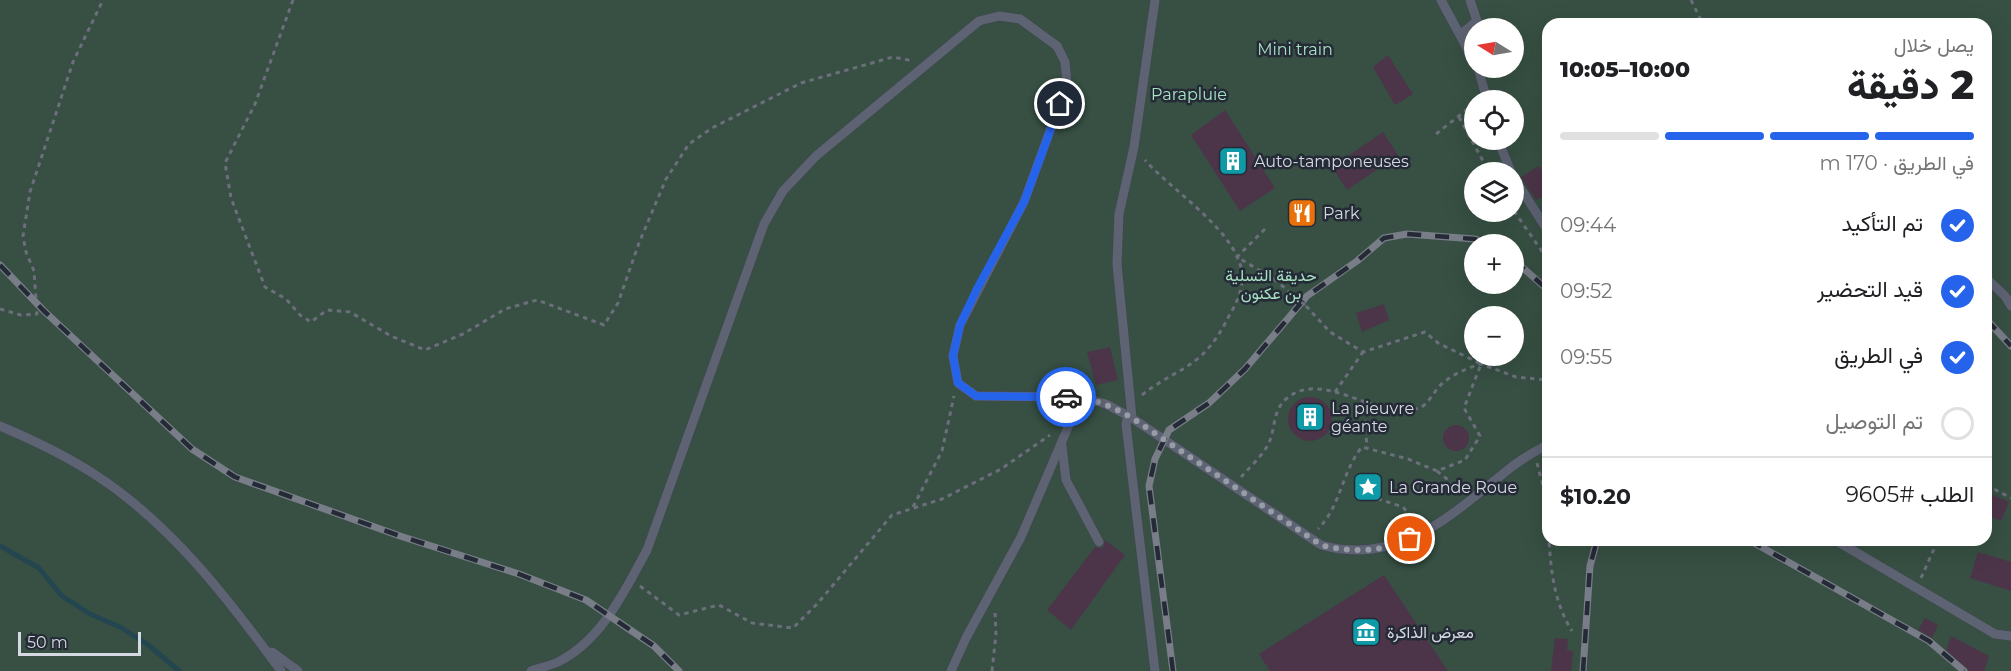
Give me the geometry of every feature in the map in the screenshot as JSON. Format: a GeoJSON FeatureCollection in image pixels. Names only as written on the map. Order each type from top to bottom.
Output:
{"type":"FeatureCollection","features":[{"type":"Feature","properties":{"kind":"lane"},"geometry":{"type":"LineString","coordinates":[[1155,0],[1134,147],[1119,214],[1117,264],[1130,417],[1126,424],[1155,671]]}},
{"type":"Feature","properties":{"kind":"lane"},"geometry":{"type":"LineString","coordinates":[[1441,0],[1464,40]]}},
{"type":"Feature","properties":{"kind":"lane"},"geometry":{"type":"LineString","coordinates":[[1461,34],[1477,21],[1470,0]]}},
{"type":"Feature","properties":{"kind":"lane"},"geometry":{"type":"LineString","coordinates":[[531,671],[558,662],[594,636],[631,579],[646,550],[769,215],[783,191],[816,156],[979,21],[999,16],[1020,18],[1057,46],[1065,62],[1067,84],[1024,202],[960,325],[953,356],[958,383],[976,396],[1081,397],[1106,404],[1130,417],[1321,545],[1340,550],[1371,550],[1398,545],[1423,533],[1464,506],[1512,467],[1542,447]]}},
{"type":"Feature","properties":{"kind":"lane"},"geometry":{"type":"LineString","coordinates":[[1524,194],[1542,222]]}},
{"type":"Feature","properties":{"kind":"lane"},"geometry":{"type":"LineString","coordinates":[[1992,284],[2005,296],[2011,306]]}},
{"type":"Feature","properties":{"kind":"lane"},"geometry":{"type":"LineString","coordinates":[[951,671],[966,638],[1021,537],[1081,397]]}},
{"type":"Feature","properties":{"kind":"lane"},"geometry":{"type":"LineString","coordinates":[[0,426],[98,476],[128,499],[189,554],[281,671]]}},
{"type":"Feature","properties":{"kind":"lane"},"geometry":{"type":"LineString","coordinates":[[1061,444],[1066,480],[1099,542]]}},
{"type":"Feature","properties":{"kind":"lane"},"geometry":{"type":"LineString","coordinates":[[1845,546],[2011,642]]}},
{"type":"Feature","properties":{"kind":"lane"},"geometry":{"type":"LineString","coordinates":[[1995,634],[2011,636]]}},
{"type":"Feature","properties":{"kind":"lane"},"geometry":{"type":"LineString","coordinates":[[257,638],[285,663],[298,671]]}},
{"type":"Feature","properties":{"kind":"path"},"geometry":{"type":"LineString","coordinates":[[0,309],[21,315],[37,314],[34,272],[26,252],[23,236],[30,192],[73,62],[103,0]]}},
{"type":"Feature","properties":{"kind":"path"},"geometry":{"type":"LineString","coordinates":[[293,0],[255,104],[225,163],[231,198],[247,243],[265,287],[286,299],[300,315],[311,322],[327,310],[350,312],[391,336],[426,350],[463,334],[505,309],[537,300],[604,325],[618,303],[639,243],[666,179],[688,144],[712,128],[801,83],[892,57],[927,64]]}},
{"type":"Feature","properties":{"kind":"path"},"geometry":{"type":"LineString","coordinates":[[1691,0],[1700,18]]}},
{"type":"Feature","properties":{"kind":"path"},"geometry":{"type":"LineString","coordinates":[[1436,134],[1464,113]]}},
{"type":"Feature","properties":{"kind":"path"},"geometry":{"type":"LineString","coordinates":[[1459,117],[1484,162]]}},
{"type":"Feature","properties":{"kind":"path"},"geometry":{"type":"LineString","coordinates":[[1130,417],[1142,395],[1203,354],[1221,332],[1241,288],[1242,273],[1237,257],[1225,238],[1152,169],[1134,147]]}},
{"type":"Feature","properties":{"kind":"path"},"geometry":{"type":"LineString","coordinates":[[1521,222],[1542,252]]}},
{"type":"Feature","properties":{"kind":"path"},"geometry":{"type":"LineString","coordinates":[[1237,257],[1265,229]]}},
{"type":"Feature","properties":{"kind":"path"},"geometry":{"type":"LineString","coordinates":[[1237,257],[1274,279],[1306,306],[1330,332],[1363,352]]}},
{"type":"Feature","properties":{"kind":"path"},"geometry":{"type":"LineString","coordinates":[[1335,392],[1363,352],[1425,332],[1438,343],[1464,356]]}},
{"type":"Feature","properties":{"kind":"path"},"geometry":{"type":"LineString","coordinates":[[1232,487],[1269,443],[1276,412],[1286,399],[1301,390],[1323,388],[1364,402],[1403,411],[1422,408],[1443,383],[1475,366]]}},
{"type":"Feature","properties":{"kind":"path"},"geometry":{"type":"LineString","coordinates":[[1437,471],[1466,460],[1480,436],[1464,408],[1480,366]]}},
{"type":"Feature","properties":{"kind":"path"},"geometry":{"type":"LineString","coordinates":[[1486,366],[1516,377],[1542,379]]}},
{"type":"Feature","properties":{"kind":"path"},"geometry":{"type":"LineString","coordinates":[[912,508],[942,451],[958,383]]}},
{"type":"Feature","properties":{"kind":"path"},"geometry":{"type":"LineString","coordinates":[[1364,402],[1367,448]]}},
{"type":"Feature","properties":{"kind":"path"},"geometry":{"type":"LineString","coordinates":[[631,579],[679,615],[719,605],[752,622],[793,628],[818,603],[892,515],[942,499],[1001,469],[1071,420]]}},
{"type":"Feature","properties":{"kind":"path"},"geometry":{"type":"LineString","coordinates":[[1310,538],[1332,511],[1354,456],[1362,447],[1408,459],[1437,471],[1447,479],[1464,506]]}},
{"type":"Feature","properties":{"kind":"path"},"geometry":{"type":"LineString","coordinates":[[1534,452],[1542,482]]}},
{"type":"Feature","properties":{"kind":"path"},"geometry":{"type":"LineString","coordinates":[[1992,488],[2011,498]]}},
{"type":"Feature","properties":{"kind":"path"},"geometry":{"type":"LineString","coordinates":[[1370,496],[1403,507],[1423,533]]}},
{"type":"Feature","properties":{"kind":"path"},"geometry":{"type":"LineString","coordinates":[[1548,546],[1558,597],[1572,631]]}},
{"type":"Feature","properties":{"kind":"path"},"geometry":{"type":"LineString","coordinates":[[1917,589],[1935,546]]}},
{"type":"Feature","properties":{"kind":"path"},"geometry":{"type":"LineString","coordinates":[[992,671],[996,634],[993,590]]}},
{"type":"Feature","properties":{"kind":"green space"},"geometry":{"type":"Polygon","coordinates":[[[0,0],[2011,0],[2011,671],[0,671],[0,0]]]}},
{"type":"Feature","properties":{"kind":"building"},"geometry":{"type":"Polygon","coordinates":[[[1388,55],[1413,94],[1395,105],[1373,67],[1388,55]]]}},
{"type":"Feature","properties":{"kind":"building","name":"Auto-tamponeuses"},"geometry":{"type":"Polygon","coordinates":[[[1225,110],[1275,188],[1240,211],[1191,135],[1225,110]]]}},
{"type":"Feature","properties":{"kind":"building"},"geometry":{"type":"Polygon","coordinates":[[[1383,132],[1398,155],[1347,190],[1332,167],[1383,132]]]}},
{"type":"Feature","properties":{"kind":"building"},"geometry":{"type":"Polygon","coordinates":[[[1539,166],[1542,171],[1542,197],[1536,200],[1524,182],[1524,175],[1539,166]]]}},
{"type":"Feature","properties":{"kind":"building"},"geometry":{"type":"Polygon","coordinates":[[[1384,304],[1389,320],[1362,332],[1356,313],[1384,304]]]}},
{"type":"Feature","properties":{"kind":"building"},"geometry":{"type":"Polygon","coordinates":[[[1110,347],[1118,380],[1096,385],[1087,352],[1110,347]]]}},
{"type":"Feature","properties":{"kind":"building","name":"La pieuvre géante"},"geometry":{"type":"Polygon","coordinates":[[[1310,397],[1325,404],[1332,419],[1325,434],[1310,441],[1295,434],[1288,419],[1295,404],[1310,397]]]}},
{"type":"Feature","properties":{"kind":"building"},"geometry":{"type":"Polygon","coordinates":[[[1456,425],[1465,429],[1469,438],[1465,447],[1456,451],[1447,447],[1443,438],[1447,429],[1456,425]]]}},
{"type":"Feature","properties":{"kind":"building"},"geometry":{"type":"Polygon","coordinates":[[[1992,495],[2009,502],[2001,521],[1992,517],[1992,495]]]}},
{"type":"Feature","properties":{"kind":"building"},"geometry":{"type":"Polygon","coordinates":[[[1105,540],[1125,555],[1071,630],[1047,610],[1095,547],[1103,548],[1105,540]]]}},
{"type":"Feature","properties":{"kind":"building"},"geometry":{"type":"Polygon","coordinates":[[[1978,552],[2011,562],[2011,591],[1970,578],[1978,552]]]}},
{"type":"Feature","properties":{"kind":"building"},"geometry":{"type":"Polygon","coordinates":[[[1384,575],[1448,671],[1270,671],[1259,654],[1384,575]]]}},
{"type":"Feature","properties":{"kind":"building"},"geometry":{"type":"Polygon","coordinates":[[[1925,618],[1938,625],[1932,638],[1918,630],[1925,618]]]}},
{"type":"Feature","properties":{"kind":"building"},"geometry":{"type":"Polygon","coordinates":[[[1951,636],[1989,656],[1984,671],[1968,671],[1946,650],[1951,636]]]}},
{"type":"Feature","properties":{"kind":"building"},"geometry":{"type":"Polygon","coordinates":[[[1555,638],[1568,639],[1567,650],[1573,651],[1571,671],[1551,671],[1555,638]]]}},
{"type":"Feature","properties":{"kind":"waterway"},"geometry":{"type":"LineString","coordinates":[[0,546],[39,568],[62,596],[90,614],[120,627],[147,644],[179,671]]}},
{"type":"Feature","properties":{"kind":"railway"},"geometry":{"type":"LineString","coordinates":[[1173,671],[1149,486],[1155,459],[1169,430],[1209,403],[1245,369],[1307,296],[1357,261],[1384,238],[1407,234],[1464,238]]}},
{"type":"Feature","properties":{"kind":"railway"},"geometry":{"type":"LineString","coordinates":[[0,265],[43,310],[192,449],[235,477],[400,536],[519,574],[586,600],[654,646],[679,671]]}},
{"type":"Feature","properties":{"kind":"railway"},"geometry":{"type":"LineString","coordinates":[[1524,269],[1542,285]]}},
{"type":"Feature","properties":{"kind":"railway"},"geometry":{"type":"LineString","coordinates":[[1992,325],[2011,346]]}},
{"type":"Feature","properties":{"kind":"railway"},"geometry":{"type":"LineString","coordinates":[[1583,671],[1590,566],[1595,546]]}},
{"type":"Feature","properties":{"kind":"railway"},"geometry":{"type":"LineString","coordinates":[[1760,546],[1929,641],[1964,671]]}},
{"type":"Feature","properties":{"kind":"way so far"},"geometry":{"type":"LineString","coordinates":[[1066,397],[1081,397],[1106,404],[1132,418],[1321,545],[1340,550],[1371,550],[1398,545],[1410,539]]}},
{"type":"Feature","properties":{"kind":"place","name":"Auto-tamponeuses"},"geometry":{"type":"Point","coordinates":[1233,161]}},
{"type":"Feature","properties":{"kind":"place","name":"Park"},"geometry":{"type":"Point","coordinates":[1302,213]}},
{"type":"Feature","properties":{"kind":"place","name":"La pieuvre géante"},"geometry":{"type":"Point","coordinates":[1310,417]}},
{"type":"Feature","properties":{"kind":"place","name":"La Grande Roue"},"geometry":{"type":"Point","coordinates":[1368,487]}},
{"type":"Feature","properties":{"kind":"place","name":"معرض الذاكرة"},"geometry":{"type":"Point","coordinates":[1366,632]}},
{"type":"Feature","properties":{"kind":"route"},"geometry":{"type":"LineString","coordinates":[[1060,104],[1024,202],[960,325],[953,356],[958,383],[976,396],[1066,397]]}},
{"type":"Feature","properties":{"kind":"park label","name":"Mini train"},"geometry":{"type":"Point","coordinates":[1295,49]}},
{"type":"Feature","properties":{"kind":"park label","name":"Parapluie"},"geometry":{"type":"Point","coordinates":[1189,94]}},
{"type":"Feature","properties":{"kind":"park label","name":"حديقة التسلية بن عكنون"},"geometry":{"type":"Point","coordinates":[1271,284]}}]}
